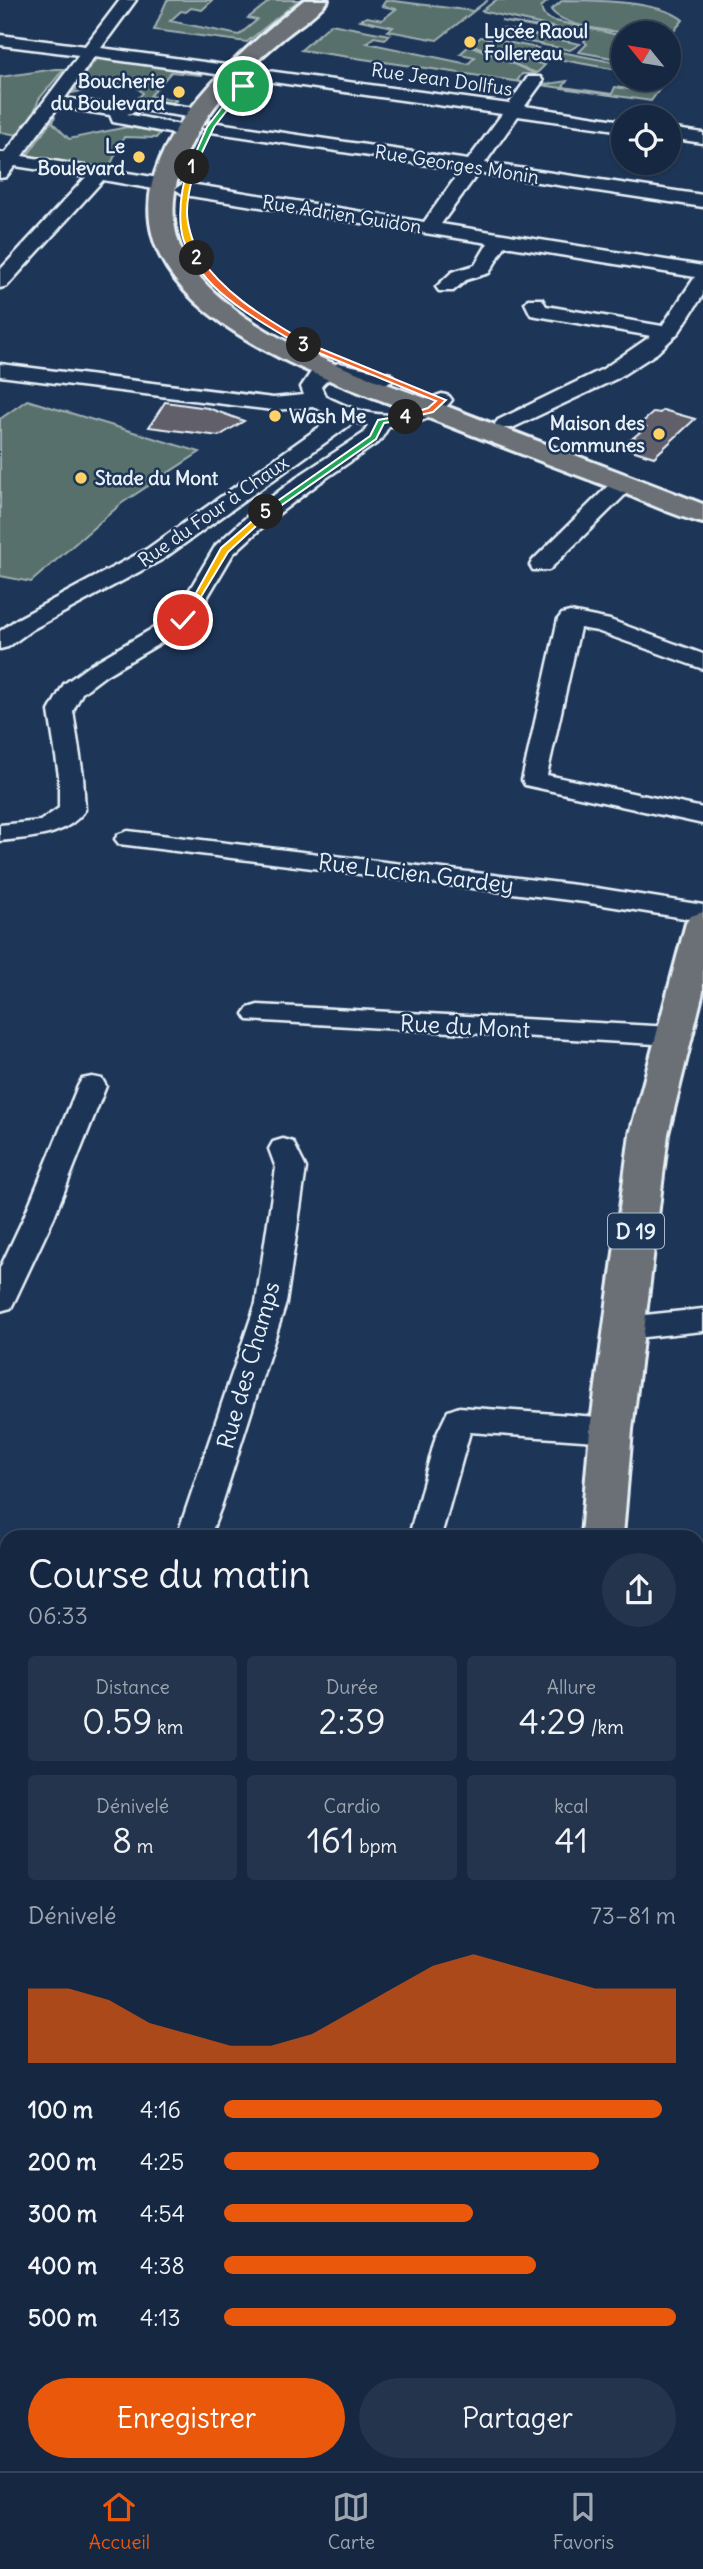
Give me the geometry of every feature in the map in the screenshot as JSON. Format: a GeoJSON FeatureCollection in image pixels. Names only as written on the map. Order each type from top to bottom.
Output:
{"type":"FeatureCollection","features":[{"type":"Feature","properties":{"kind":"main road"},"geometry":{"type":"LineString","coordinates":[[317,0],[196,124],[195,157],[174,187],[161,223],[172,256],[188,280],[224,313],[265,340],[331,370],[436,405],[505,424],[703,499]]}},
{"type":"Feature","properties":{"kind":"main road"},"geometry":{"type":"LineString","coordinates":[[245,71],[339,0]]}},
{"type":"Feature","properties":{"kind":"main road"},"geometry":{"type":"LineString","coordinates":[[174,187],[182,205],[187,238],[194,254],[223,291],[282,333],[384,378],[436,405],[703,514]]}},
{"type":"Feature","properties":{"kind":"main road","name":"D 19"},"geometry":{"type":"LineString","coordinates":[[603,1530],[611,1430],[649,1134],[703,923]]}},
{"type":"Feature","properties":{"kind":"street"},"geometry":{"type":"LineString","coordinates":[[4,164],[128,0]]}},
{"type":"Feature","properties":{"kind":"street","name":"Rue Jean Dollfus"},"geometry":{"type":"LineString","coordinates":[[0,40],[245,71],[611,124]]}},
{"type":"Feature","properties":{"kind":"street"},"geometry":{"type":"LineString","coordinates":[[429,228],[534,81]]}},
{"type":"Feature","properties":{"kind":"street","name":"Rue Georges Monin"},"geometry":{"type":"LineString","coordinates":[[53,101],[118,111],[142,105],[196,124],[703,201]]}},
{"type":"Feature","properties":{"kind":"street"},"geometry":{"type":"LineString","coordinates":[[681,135],[703,138]]}},
{"type":"Feature","properties":{"kind":"street","name":"Rue Adrien Guidon"},"geometry":{"type":"LineString","coordinates":[[4,164],[99,174],[703,272]]}},
{"type":"Feature","properties":{"kind":"street"},"geometry":{"type":"LineString","coordinates":[[0,282],[8,264],[99,174]]}},
{"type":"Feature","properties":{"kind":"street"},"geometry":{"type":"LineString","coordinates":[[446,287],[459,276],[482,269],[500,239]]}},
{"type":"Feature","properties":{"kind":"street"},"geometry":{"type":"LineString","coordinates":[[505,424],[574,393],[637,356],[667,333],[703,279]]}},
{"type":"Feature","properties":{"kind":"street"},"geometry":{"type":"LineString","coordinates":[[535,303],[538,311],[667,333]]}},
{"type":"Feature","properties":{"kind":"street"},"geometry":{"type":"LineString","coordinates":[[316,400],[312,387],[318,376],[331,370],[339,369],[384,378]]}},
{"type":"Feature","properties":{"kind":"street"},"geometry":{"type":"LineString","coordinates":[[0,370],[273,404],[316,400],[349,415],[381,421],[436,405]]}},
{"type":"Feature","properties":{"kind":"street","name":"Rue du Four à Chaux"},"geometry":{"type":"LineString","coordinates":[[0,642],[25,624],[155,554],[349,415]]}},
{"type":"Feature","properties":{"kind":"street"},"geometry":{"type":"LineString","coordinates":[[0,833],[55,825],[63,822],[72,810],[71,776],[61,711],[72,690],[98,670],[183,620],[224,550],[261,516],[373,437],[381,421]]}},
{"type":"Feature","properties":{"kind":"street"},"geometry":{"type":"LineString","coordinates":[[541,565],[624,483]]}},
{"type":"Feature","properties":{"kind":"street"},"geometry":{"type":"LineString","coordinates":[[703,662],[602,625],[570,619],[534,780],[703,816]]}},
{"type":"Feature","properties":{"kind":"street","name":"Rue Lucien Gardey"},"geometry":{"type":"LineString","coordinates":[[128,839],[584,894],[703,914]]}},
{"type":"Feature","properties":{"kind":"street","name":"Rue du Mont"},"geometry":{"type":"LineString","coordinates":[[258,1014],[672,1036]]}},
{"type":"Feature","properties":{"kind":"street"},"geometry":{"type":"LineString","coordinates":[[0,1300],[39,1217],[92,1086]]}},
{"type":"Feature","properties":{"kind":"street","name":"Rue des Champs"},"geometry":{"type":"LineString","coordinates":[[195,1530],[271,1303],[291,1168],[283,1149]]}},
{"type":"Feature","properties":{"kind":"street"},"geometry":{"type":"LineString","coordinates":[[625,1328],[703,1320]]}},
{"type":"Feature","properties":{"kind":"street"},"geometry":{"type":"LineString","coordinates":[[427,1530],[459,1419],[611,1430]]}},
{"type":"Feature","properties":{"kind":"green space"},"geometry":{"type":"Polygon","coordinates":[[[167,0],[213,0],[202,10],[191,8],[186,12],[181,11],[170,21],[239,35],[257,20],[248,18],[271,0],[299,0],[247,42],[154,30],[167,0]]]}},
{"type":"Feature","properties":{"kind":"green space"},"geometry":{"type":"Polygon","coordinates":[[[386,0],[473,11],[488,0],[437,40],[388,31],[393,27],[360,20],[367,17],[382,20],[396,9],[382,6],[386,0]]]}},
{"type":"Feature","properties":{"kind":"green space"},"geometry":{"type":"Polygon","coordinates":[[[496,0],[549,0],[541,7],[543,14],[551,20],[611,33],[611,58],[579,52],[587,44],[584,41],[587,37],[501,21],[574,32],[482,11],[496,0]]]}},
{"type":"Feature","properties":{"kind":"green space"},"geometry":{"type":"Polygon","coordinates":[[[563,0],[608,1],[659,9],[683,20],[681,22],[611,21],[611,31],[573,23],[551,10],[563,0]]]}},
{"type":"Feature","properties":{"kind":"green space"},"geometry":{"type":"Polygon","coordinates":[[[331,24],[390,35],[385,39],[374,37],[367,43],[468,64],[475,57],[460,54],[470,45],[536,74],[522,74],[517,81],[521,82],[301,50],[331,24]]]}},
{"type":"Feature","properties":{"kind":"green space"},"geometry":{"type":"Polygon","coordinates":[[[501,28],[580,44],[570,50],[493,35],[501,28]]]}},
{"type":"Feature","properties":{"kind":"green space"},"geometry":{"type":"Polygon","coordinates":[[[481,37],[538,48],[526,60],[545,65],[537,73],[472,44],[481,37]]]}},
{"type":"Feature","properties":{"kind":"green space"},"geometry":{"type":"Polygon","coordinates":[[[561,52],[611,62],[611,69],[552,58],[561,52]]]}},
{"type":"Feature","properties":{"kind":"green space"},"geometry":{"type":"Polygon","coordinates":[[[97,58],[198,71],[201,75],[171,72],[150,96],[178,100],[170,103],[137,99],[143,93],[131,82],[72,93],[85,79],[82,78],[97,58]]]}},
{"type":"Feature","properties":{"kind":"green space"},"geometry":{"type":"Polygon","coordinates":[[[64,69],[39,99],[33,114],[18,135],[0,132],[0,77],[64,69]]]}},
{"type":"Feature","properties":{"kind":"green space"},"geometry":{"type":"Polygon","coordinates":[[[567,81],[563,87],[612,94],[613,91],[658,91],[651,101],[541,85],[567,81]]]}},
{"type":"Feature","properties":{"kind":"green space"},"geometry":{"type":"Polygon","coordinates":[[[55,116],[53,123],[69,139],[127,127],[161,132],[156,138],[124,137],[108,170],[29,158],[27,156],[55,116]]]}},
{"type":"Feature","properties":{"kind":"green space","name":"Stade du Mont"},"geometry":{"type":"Polygon","coordinates":[[[27,400],[200,452],[122,503],[31,582],[0,576],[0,419],[27,400]]]}},
{"type":"Feature","properties":{"kind":"building"},"geometry":{"type":"Polygon","coordinates":[[[165,402],[208,408],[244,421],[219,436],[149,427],[165,402]]]}},
{"type":"Feature","properties":{"kind":"building","name":"Maison des Communes"},"geometry":{"type":"Polygon","coordinates":[[[663,410],[695,419],[654,457],[622,447],[646,427],[639,425],[654,412],[660,413],[663,410]]]}},
{"type":"Feature","properties":{"kind":"place","name":"Lycée Raoul Follereau"},"geometry":{"type":"Point","coordinates":[470,42]}},
{"type":"Feature","properties":{"kind":"place","name":"Boucherie du Boulevard"},"geometry":{"type":"Point","coordinates":[179,92]}},
{"type":"Feature","properties":{"kind":"place","name":"Le Boulevard"},"geometry":{"type":"Point","coordinates":[139,157]}},
{"type":"Feature","properties":{"kind":"place","name":"Wash Me"},"geometry":{"type":"Point","coordinates":[275,416]}},
{"type":"Feature","properties":{"kind":"place","name":"Maison des Communes"},"geometry":{"type":"Point","coordinates":[659,434]}},
{"type":"Feature","properties":{"kind":"place","name":"Stade du Mont"},"geometry":{"type":"Point","coordinates":[81,478]}},
{"type":"Feature","properties":{"kind":"route"},"geometry":{"type":"LineString","coordinates":[[183,620],[224,550],[261,516],[311,478],[373,437],[381,421],[411,417],[431,410],[442,400],[330,356],[282,333],[223,291],[194,254],[183,220],[184,189],[195,157],[211,127],[243,86]]}}]}
